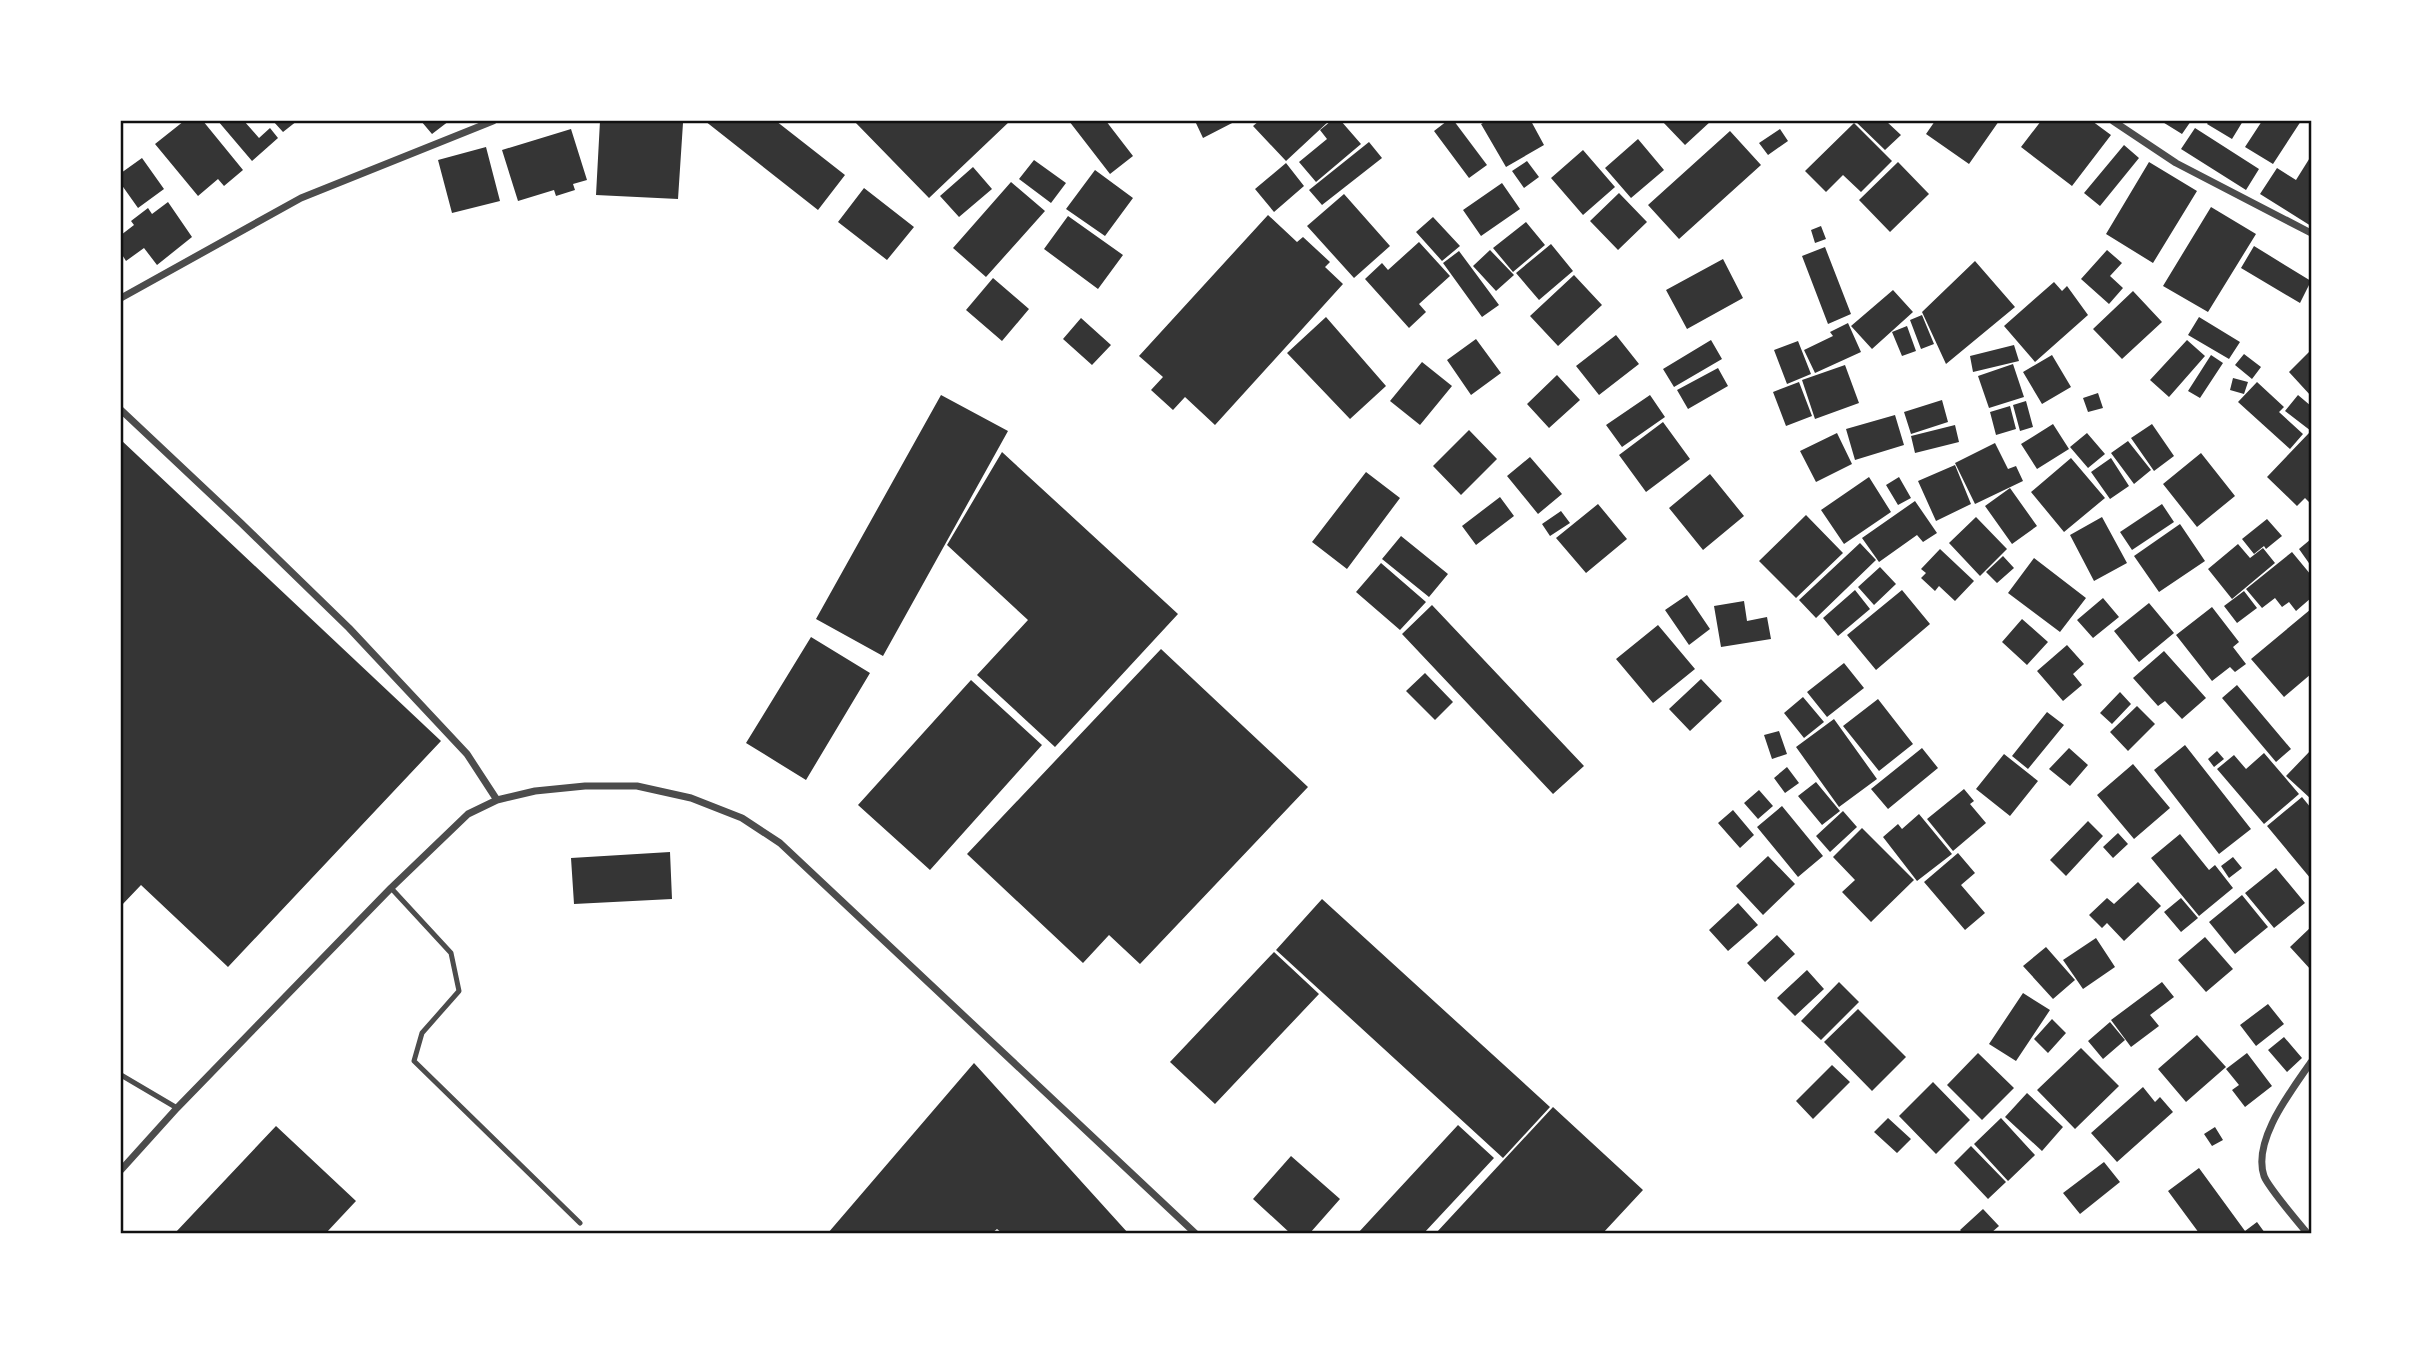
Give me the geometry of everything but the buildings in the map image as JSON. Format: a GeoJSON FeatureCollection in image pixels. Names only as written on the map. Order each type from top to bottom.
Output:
{"type":"FeatureCollection","features":[{"type":"Feature","properties":{"kind":"street"},"geometry":{"type":"LineString","coordinates":[[121,298],[301,198],[493,121]]}},
{"type":"Feature","properties":{"kind":"street"},"geometry":{"type":"LineString","coordinates":[[2113,121],[2176,163],[2311,233]]}},
{"type":"Feature","properties":{"kind":"street"},"geometry":{"type":"LineString","coordinates":[[121,410],[349,628],[467,754],[497,800]]}},
{"type":"Feature","properties":{"kind":"street"},"geometry":{"type":"LineString","coordinates":[[121,1170],[177,1108],[391,888],[468,814],[497,800],[535,791],[637,786],[691,798],[742,818],[780,843],[1195,1233]]}},
{"type":"Feature","properties":{"kind":"street"},"geometry":{"type":"LineString","coordinates":[[2307,1233],[2264,1176],[2262,1151],[2280,1108],[2311,1062]]}},
{"type":"Feature","properties":{"kind":"lane"},"geometry":{"type":"LineString","coordinates":[[391,888],[451,953],[459,991],[422,1033],[414,1061],[580,1223]]}},
{"type":"Feature","properties":{"kind":"lane"},"geometry":{"type":"LineString","coordinates":[[121,1075],[177,1108]]}}]}
